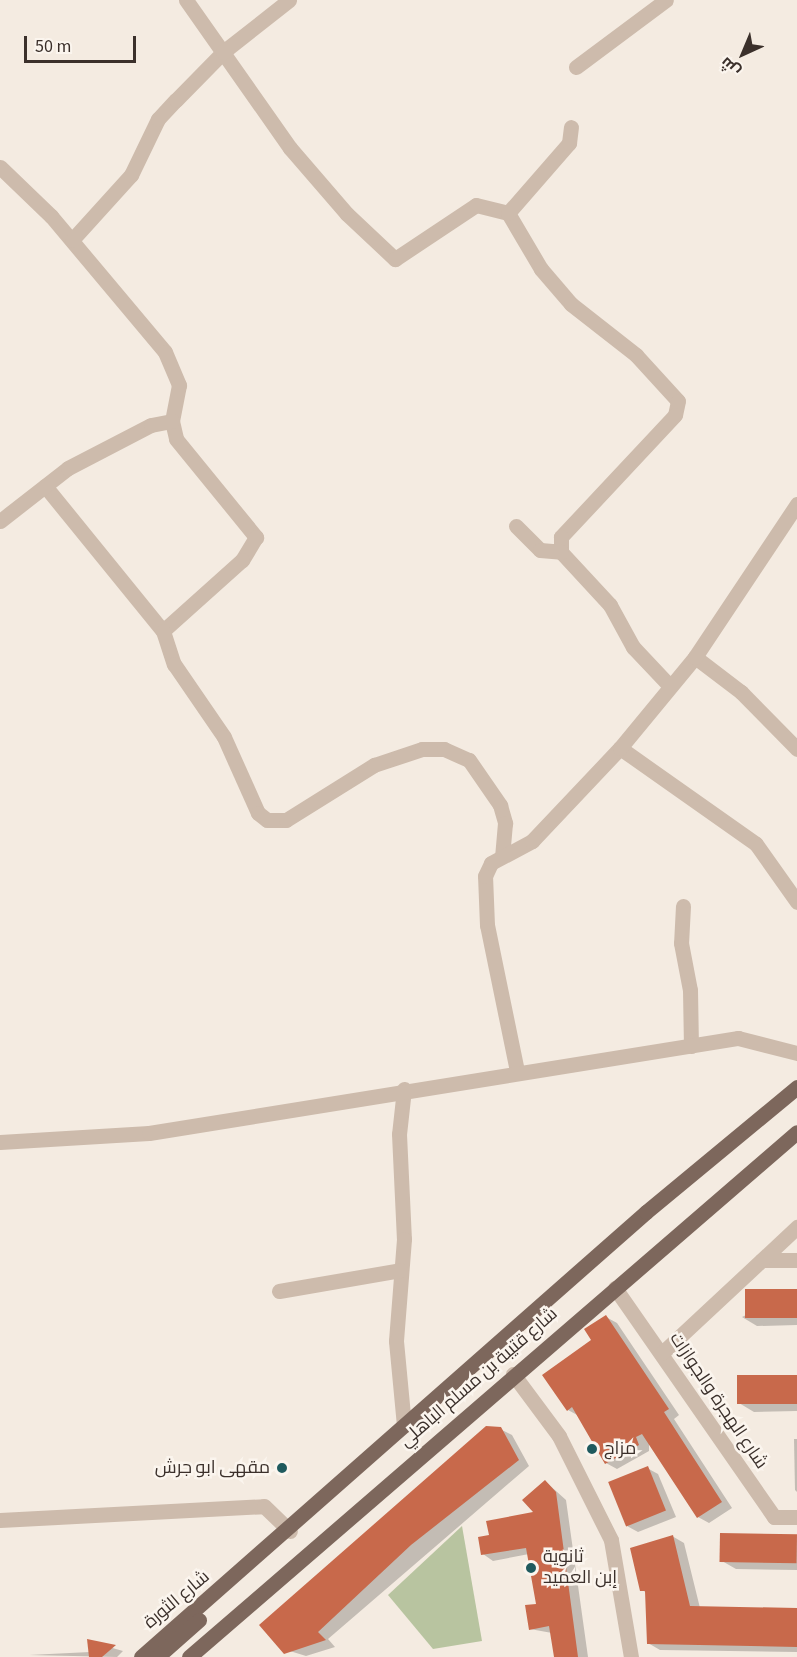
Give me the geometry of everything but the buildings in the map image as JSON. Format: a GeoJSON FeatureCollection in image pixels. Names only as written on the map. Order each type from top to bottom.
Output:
{"type":"FeatureCollection","features":[{"type":"Feature","properties":{"kind":"main road","name":"شارع قتيبة بن مسلم الباهلي"},"geometry":{"type":"LineString","coordinates":[[239,1574],[290,1531],[404,1426],[797,1087]]}},
{"type":"Feature","properties":{"kind":"main road","name":"شارع قتيبة بن مسلم الباهلي"},"geometry":{"type":"LineString","coordinates":[[189,1657],[513,1374],[797,1132]]}},
{"type":"Feature","properties":{"kind":"main road","name":"شارع الثورة"},"geometry":{"type":"LineString","coordinates":[[141,1657],[239,1574]]}},
{"type":"Feature","properties":{"kind":"main road"},"geometry":{"type":"LineString","coordinates":[[157,1657],[236,1588],[239,1574]]}},
{"type":"Feature","properties":{"kind":"street"},"geometry":{"type":"LineString","coordinates":[[186,0],[290,148],[347,214],[395,259],[476,205],[508,213],[541,269],[571,304],[636,355],[678,401],[675,415],[566,526],[561,552]]}},
{"type":"Feature","properties":{"kind":"street"},"geometry":{"type":"LineString","coordinates":[[72,240],[131,175],[158,119],[223,52],[289,0]]}},
{"type":"Feature","properties":{"kind":"street"},"geometry":{"type":"LineString","coordinates":[[576,67],[666,0]]}},
{"type":"Feature","properties":{"kind":"street"},"geometry":{"type":"LineString","coordinates":[[508,213],[569,143],[571,127]]}},
{"type":"Feature","properties":{"kind":"street"},"geometry":{"type":"LineString","coordinates":[[0,167],[72,240],[173,367],[179,385],[172,421],[176,439],[256,537],[242,560],[163,631]]}},
{"type":"Feature","properties":{"kind":"street"},"geometry":{"type":"LineString","coordinates":[[0,521],[45,486],[127,437],[172,421]]}},
{"type":"Feature","properties":{"kind":"street"},"geometry":{"type":"LineString","coordinates":[[45,486],[163,631],[174,664],[224,737],[254,807],[267,820],[286,820],[374,765],[422,749],[444,749],[469,760],[500,805],[505,823],[502,855]]}},
{"type":"Feature","properties":{"kind":"street"},"geometry":{"type":"LineString","coordinates":[[517,1071],[484,899],[485,876],[502,855],[549,825],[620,748],[668,684],[695,657],[797,504]]}},
{"type":"Feature","properties":{"kind":"street"},"geometry":{"type":"LineString","coordinates":[[516,526],[540,550],[561,552],[610,605],[633,647],[668,684]]}},
{"type":"Feature","properties":{"kind":"street"},"geometry":{"type":"LineString","coordinates":[[695,657],[741,692],[797,749]]}},
{"type":"Feature","properties":{"kind":"street"},"geometry":{"type":"LineString","coordinates":[[620,748],[756,844],[797,902]]}},
{"type":"Feature","properties":{"kind":"street"},"geometry":{"type":"LineString","coordinates":[[683,906],[681,944],[690,990],[691,1046]]}},
{"type":"Feature","properties":{"kind":"street"},"geometry":{"type":"LineString","coordinates":[[0,1142],[149,1133],[404,1089],[738,1038],[797,1053]]}},
{"type":"Feature","properties":{"kind":"street"},"geometry":{"type":"LineString","coordinates":[[404,1089],[396,1341],[404,1426]]}},
{"type":"Feature","properties":{"kind":"street"},"geometry":{"type":"LineString","coordinates":[[662,1353],[797,1227]]}},
{"type":"Feature","properties":{"kind":"street"},"geometry":{"type":"LineString","coordinates":[[762,1260],[797,1260]]}},
{"type":"Feature","properties":{"kind":"street"},"geometry":{"type":"LineString","coordinates":[[279,1291],[400,1270]]}},
{"type":"Feature","properties":{"kind":"street","name":"شارع الهجرة والجوازات"},"geometry":{"type":"LineString","coordinates":[[615,1287],[774,1517],[797,1517]]}},
{"type":"Feature","properties":{"kind":"street"},"geometry":{"type":"LineString","coordinates":[[513,1374],[559,1436],[611,1540],[631,1657]]}},
{"type":"Feature","properties":{"kind":"street"},"geometry":{"type":"LineString","coordinates":[[0,1520],[264,1506],[290,1531]]}},
{"type":"Feature","properties":{"kind":"green space"},"geometry":{"type":"Polygon","coordinates":[[[462,1526],[482,1641],[433,1649],[388,1595],[462,1526]]]}},
{"type":"Feature","properties":{"kind":"place","name":"مزاج"},"geometry":{"type":"Point","coordinates":[592,1449]}},
{"type":"Feature","properties":{"kind":"place","name":"مقهى ابو جرش"},"geometry":{"type":"Point","coordinates":[282,1468]}},
{"type":"Feature","properties":{"kind":"place","name":"ثانوية إبن العميد"},"geometry":{"type":"Point","coordinates":[531,1568]}}]}
